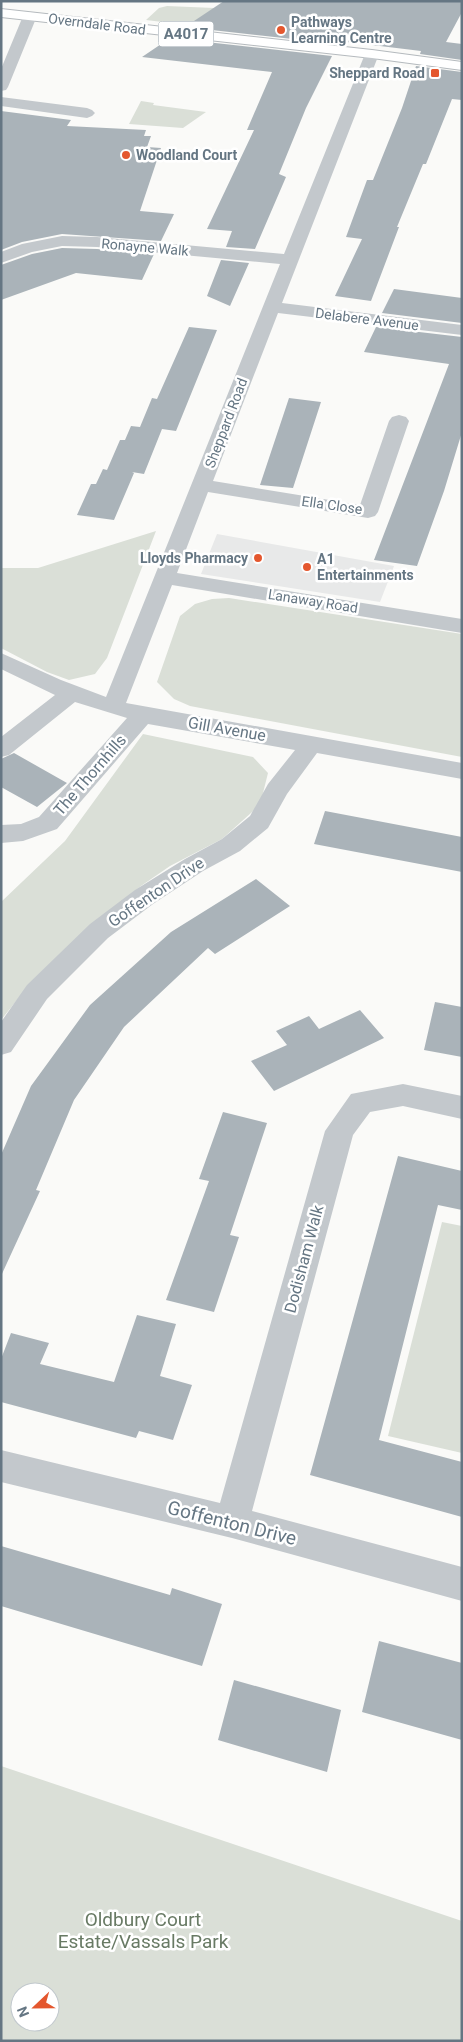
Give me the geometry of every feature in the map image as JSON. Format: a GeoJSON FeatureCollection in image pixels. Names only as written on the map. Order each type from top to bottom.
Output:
{"type":"FeatureCollection","features":[{"type":"Feature","properties":{"kind":"main road","name":"Overndale Road"},"geometry":{"type":"LineString","coordinates":[[1,13],[372,54],[462,66]]}},
{"type":"Feature","properties":{"kind":"street"},"geometry":{"type":"LineString","coordinates":[[1,87],[30,16]]}},
{"type":"Feature","properties":{"kind":"street","name":"Sheppard Road"},"geometry":{"type":"LineString","coordinates":[[113,707],[372,54]]}},
{"type":"Feature","properties":{"kind":"street"},"geometry":{"type":"LineString","coordinates":[[1,101],[87,113]]}},
{"type":"Feature","properties":{"kind":"street","name":"Ronayne Walk"},"geometry":{"type":"LineString","coordinates":[[1,258],[28,248],[62,242],[97,242],[290,260]]}},
{"type":"Feature","properties":{"kind":"street","name":"Delabere Avenue"},"geometry":{"type":"LineString","coordinates":[[272,307],[462,330]]}},
{"type":"Feature","properties":{"kind":"street","name":"Ella Close"},"geometry":{"type":"LineString","coordinates":[[202,485],[368,512],[399,421]]}},
{"type":"Feature","properties":{"kind":"street","name":"Lanaway Road"},"geometry":{"type":"LineString","coordinates":[[164,577],[462,626]]}},
{"type":"Feature","properties":{"kind":"street","name":"Gill Avenue"},"geometry":{"type":"LineString","coordinates":[[1,660],[72,694],[113,707],[462,771]]}},
{"type":"Feature","properties":{"kind":"street"},"geometry":{"type":"LineString","coordinates":[[1,749],[72,694]]}},
{"type":"Feature","properties":{"kind":"street","name":"The Thornhills"},"geometry":{"type":"LineString","coordinates":[[1,834],[23,832],[48,823],[143,714]]}},
{"type":"Feature","properties":{"kind":"street","name":"Goffenton Drive"},"geometry":{"type":"LineString","coordinates":[[1,1044],[37,992],[99,931],[144,897],[194,865],[231,845],[259,822],[277,790],[312,744]]}},
{"type":"Feature","properties":{"kind":"street","name":"Dodisham Walk"},"geometry":{"type":"LineString","coordinates":[[232,1522],[340,1131],[361,1102],[403,1095],[462,1108]]}},
{"type":"Feature","properties":{"kind":"street","name":"Goffenton Drive"},"geometry":{"type":"LineString","coordinates":[[1,1466],[232,1522],[462,1584]]}},
{"type":"Feature","properties":{"kind":"shaded area"},"geometry":{"type":"Polygon","coordinates":[[[217,534],[394,566],[380,602],[201,574],[217,534]]]}},
{"type":"Feature","properties":{"kind":"green space"},"geometry":{"type":"Polygon","coordinates":[[[167,6],[214,8],[309,40],[146,20],[159,8],[167,6]]]}},
{"type":"Feature","properties":{"kind":"green space"},"geometry":{"type":"Polygon","coordinates":[[[141,101],[154,103],[153,105],[206,112],[183,128],[129,124],[141,101]]]}},
{"type":"Feature","properties":{"kind":"green space"},"geometry":{"type":"Polygon","coordinates":[[[156,531],[107,658],[95,674],[69,680],[47,672],[1,648],[1,568],[38,568],[156,531]]]}},
{"type":"Feature","properties":{"kind":"green space"},"geometry":{"type":"Polygon","coordinates":[[[229,598],[462,634],[462,757],[190,706],[174,699],[157,682],[180,616],[195,604],[212,599],[229,598]]]}},
{"type":"Feature","properties":{"kind":"green space"},"geometry":{"type":"Polygon","coordinates":[[[143,734],[253,757],[268,773],[260,805],[222,839],[170,866],[141,886],[81,934],[33,980],[1,1020],[1,902],[65,841],[143,734]]]}},
{"type":"Feature","properties":{"kind":"green space"},"geometry":{"type":"Polygon","coordinates":[[[442,1222],[462,1226],[462,1453],[388,1436],[442,1222]]]}},
{"type":"Feature","properties":{"kind":"green space","name":"Oldbury Court Estate/Vassals Park"},"geometry":{"type":"Polygon","coordinates":[[[1,1766],[462,1921],[462,2041],[1,2041],[1,1766]]]}},
{"type":"Feature","properties":{"kind":"building"},"geometry":{"type":"Polygon","coordinates":[[[224,1],[462,1],[462,12],[446,42],[462,44],[462,60],[420,54],[421,51],[339,41],[338,44],[185,27],[224,1]]]}},
{"type":"Feature","properties":{"kind":"building"},"geometry":{"type":"Polygon","coordinates":[[[170,38],[332,56],[306,108],[279,174],[286,177],[255,249],[226,247],[232,231],[207,229],[254,130],[247,130],[272,72],[142,57],[170,38]]]}},
{"type":"Feature","properties":{"kind":"building"},"geometry":{"type":"Polygon","coordinates":[[[416,66],[462,72],[462,100],[452,99],[426,164],[423,164],[397,227],[399,227],[371,301],[335,296],[362,239],[346,237],[367,180],[373,180],[402,108],[416,66]]]}},
{"type":"Feature","properties":{"kind":"building"},"geometry":{"type":"Polygon","coordinates":[[[1,111],[71,120],[67,126],[146,130],[144,136],[151,136],[147,147],[161,148],[140,211],[174,214],[161,241],[62,234],[22,242],[1,250],[1,111]]]}},
{"type":"Feature","properties":{"kind":"building"},"geometry":{"type":"Polygon","coordinates":[[[62,248],[154,254],[142,280],[76,273],[1,300],[1,265],[32,254],[62,248]]]}},
{"type":"Feature","properties":{"kind":"building"},"geometry":{"type":"Polygon","coordinates":[[[221,260],[249,263],[230,306],[207,296],[221,260]]]}},
{"type":"Feature","properties":{"kind":"building"},"geometry":{"type":"Polygon","coordinates":[[[394,289],[462,298],[462,323],[382,313],[394,289]]]}},
{"type":"Feature","properties":{"kind":"building"},"geometry":{"type":"Polygon","coordinates":[[[189,327],[217,330],[176,431],[162,429],[144,474],[132,472],[134,473],[114,520],[77,515],[91,484],[96,484],[103,469],[107,470],[120,440],[125,440],[131,426],[140,427],[152,398],[157,399],[189,327]]]}},
{"type":"Feature","properties":{"kind":"building"},"geometry":{"type":"Polygon","coordinates":[[[376,327],[462,337],[462,432],[444,491],[417,566],[374,560],[449,364],[364,352],[376,327]]]}},
{"type":"Feature","properties":{"kind":"building"},"geometry":{"type":"Polygon","coordinates":[[[289,398],[321,402],[293,488],[260,485],[289,398]]]}},
{"type":"Feature","properties":{"kind":"building"},"geometry":{"type":"Polygon","coordinates":[[[14,753],[67,783],[37,807],[1,787],[1,759],[14,753]]]}},
{"type":"Feature","properties":{"kind":"building"},"geometry":{"type":"Polygon","coordinates":[[[325,811],[462,837],[462,872],[314,844],[325,811]]]}},
{"type":"Feature","properties":{"kind":"building"},"geometry":{"type":"Polygon","coordinates":[[[256,879],[290,906],[215,954],[208,948],[124,1027],[74,1100],[36,1190],[40,1191],[1,1276],[1,1155],[31,1086],[90,1005],[171,932],[256,879]]]}},
{"type":"Feature","properties":{"kind":"building"},"geometry":{"type":"Polygon","coordinates":[[[435,1002],[462,1007],[462,1057],[424,1050],[435,1002]]]}},
{"type":"Feature","properties":{"kind":"building"},"geometry":{"type":"Polygon","coordinates":[[[360,1010],[384,1038],[274,1091],[251,1061],[287,1045],[276,1031],[309,1016],[319,1029],[360,1010]]]}},
{"type":"Feature","properties":{"kind":"building"},"geometry":{"type":"Polygon","coordinates":[[[223,1112],[267,1123],[230,1235],[239,1237],[214,1312],[166,1300],[209,1181],[199,1179],[223,1112]]]}},
{"type":"Feature","properties":{"kind":"building"},"geometry":{"type":"Polygon","coordinates":[[[398,1156],[462,1171],[462,1210],[438,1205],[379,1440],[462,1462],[462,1517],[310,1475],[398,1156]]]}},
{"type":"Feature","properties":{"kind":"building"},"geometry":{"type":"Polygon","coordinates":[[[137,1315],[176,1324],[160,1376],[192,1385],[173,1440],[139,1431],[136,1438],[1,1402],[1,1359],[11,1333],[49,1343],[40,1364],[114,1382],[137,1315]]]}},
{"type":"Feature","properties":{"kind":"building"},"geometry":{"type":"Polygon","coordinates":[[[1,1546],[170,1595],[172,1588],[222,1604],[202,1666],[1,1606],[1,1546]]]}},
{"type":"Feature","properties":{"kind":"building"},"geometry":{"type":"Polygon","coordinates":[[[379,1641],[462,1663],[462,1740],[362,1712],[379,1641]]]}},
{"type":"Feature","properties":{"kind":"building"},"geometry":{"type":"Polygon","coordinates":[[[234,1680],[341,1710],[327,1772],[218,1740],[234,1680]]]}},
{"type":"Feature","properties":{"kind":"place","name":"Pathways Learning Centre"},"geometry":{"type":"Point","coordinates":[281,30]}},
{"type":"Feature","properties":{"kind":"place","name":"Sheppard Road"},"geometry":{"type":"Point","coordinates":[435,73]}},
{"type":"Feature","properties":{"kind":"place","name":"Woodland Court"},"geometry":{"type":"Point","coordinates":[126,155]}},
{"type":"Feature","properties":{"kind":"place","name":"Lloyds Pharmacy"},"geometry":{"type":"Point","coordinates":[258,558]}},
{"type":"Feature","properties":{"kind":"place","name":"A1 Entertainments"},"geometry":{"type":"Point","coordinates":[307,567]}}]}
